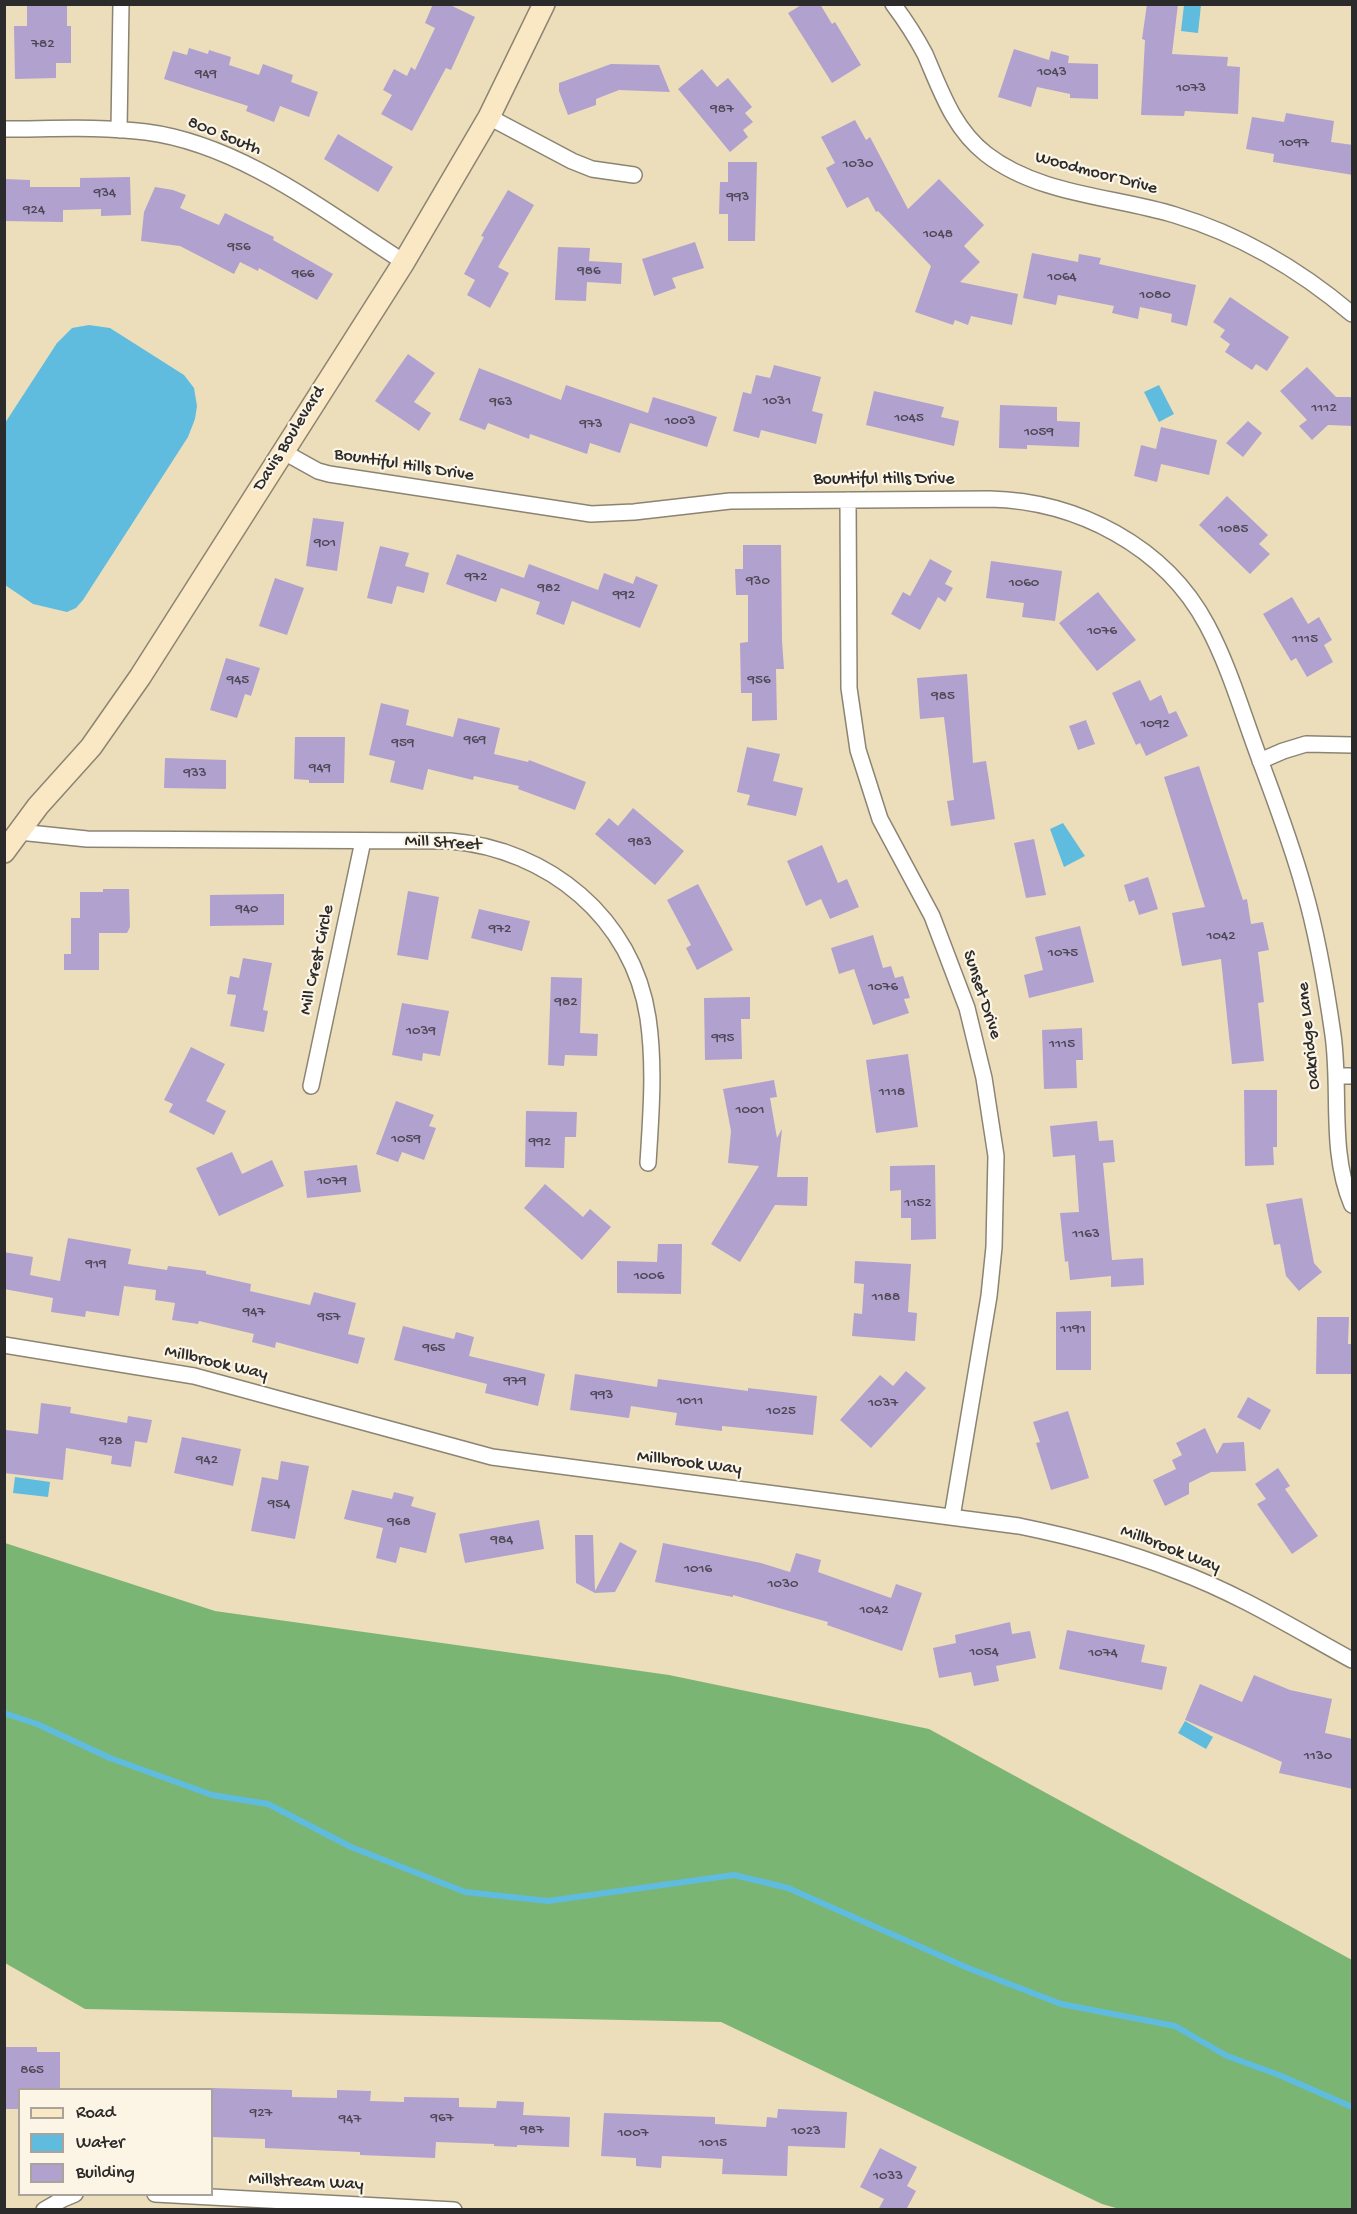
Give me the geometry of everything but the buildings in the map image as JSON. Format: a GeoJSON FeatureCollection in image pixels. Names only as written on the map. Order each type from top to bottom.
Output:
{"type":"FeatureCollection","features":[{"type":"Feature","properties":{"kind":"street"},"geometry":{"type":"LineString","coordinates":[[119,130],[121,4]]}},
{"type":"Feature","properties":{"kind":"street","name":"Davis Boulevard"},"geometry":{"type":"LineString","coordinates":[[4,852],[12,831],[38,806],[91,747],[117,712],[404,262],[489,117],[544,4]]}},
{"type":"Feature","properties":{"kind":"street","name":"Woodmoor Drive"},"geometry":{"type":"LineString","coordinates":[[893,4],[924,52],[945,103],[956,122],[969,139],[986,154],[1026,177],[1050,185],[1174,215],[1208,226],[1281,262],[1305,277],[1353,314]]}},
{"type":"Feature","properties":{"kind":"street"},"geometry":{"type":"LineString","coordinates":[[489,117],[572,161],[592,169],[634,175]]}},
{"type":"Feature","properties":{"kind":"street","name":"800 South"},"geometry":{"type":"LineString","coordinates":[[4,129],[119,130],[174,137],[241,162],[278,182],[404,262]]}},
{"type":"Feature","properties":{"kind":"street","name":"Bountiful Hills Drive"},"geometry":{"type":"LineString","coordinates":[[282,451],[318,471],[329,474],[591,514],[634,512],[730,501],[990,500],[1027,501],[1080,515],[1115,533],[1150,557],[1180,588],[1206,622],[1224,661],[1260,761]]}},
{"type":"Feature","properties":{"kind":"street","name":"Sunset Drive"},"geometry":{"type":"LineString","coordinates":[[848,500],[849,687],[858,750],[880,819],[932,916],[967,1008],[984,1078],[996,1156],[994,1247],[989,1296],[952,1517]]}},
{"type":"Feature","properties":{"kind":"street"},"geometry":{"type":"LineString","coordinates":[[1260,761],[1306,744],[1353,745]]}},
{"type":"Feature","properties":{"kind":"street","name":"Oakridge Lane"},"geometry":{"type":"LineString","coordinates":[[1260,761],[1296,862],[1312,917],[1329,1007],[1336,1076],[1339,1160],[1353,1205]]}},
{"type":"Feature","properties":{"kind":"street","name":"Mill Street"},"geometry":{"type":"LineString","coordinates":[[12,831],[87,839],[450,841],[498,848],[550,873],[574,889],[597,910],[632,963],[642,990],[648,1018],[652,1103],[648,1163]]}},
{"type":"Feature","properties":{"kind":"street","name":"Mill Crest Circle"},"geometry":{"type":"LineString","coordinates":[[311,1086],[363,841]]}},
{"type":"Feature","properties":{"kind":"street"},"geometry":{"type":"LineString","coordinates":[[1336,1076],[1353,1076]]}},
{"type":"Feature","properties":{"kind":"street","name":"Millbrook Way"},"geometry":{"type":"LineString","coordinates":[[4,1345],[194,1376],[492,1457],[1019,1526],[1059,1534],[1099,1544],[1169,1568],[1265,1612],[1353,1660]]}},
{"type":"Feature","properties":{"kind":"street"},"geometry":{"type":"LineString","coordinates":[[44,2210],[70,2196]]}},
{"type":"Feature","properties":{"kind":"street","name":"Millstream Way"},"geometry":{"type":"LineString","coordinates":[[192,2196],[454,2210]]}},
{"type":"Feature","properties":{"kind":"green space"},"geometry":{"type":"Polygon","coordinates":[[[5,1543],[215,1611],[669,1675],[929,1729],[1352,1960],[1352,2209],[1123,2210],[1102,2204],[721,2022],[85,2009],[5,1963],[5,1543]]]}},
{"type":"Feature","properties":{"kind":"water"},"geometry":{"type":"Polygon","coordinates":[[[1184,5],[1201,5],[1198,33],[1181,31],[1184,5]]]}},
{"type":"Feature","properties":{"kind":"water"},"geometry":{"type":"Polygon","coordinates":[[[89,325],[110,328],[184,375],[194,388],[197,406],[188,437],[83,600],[76,608],[67,612],[33,604],[5,585],[5,423],[57,343],[72,328],[89,325]]]}},
{"type":"Feature","properties":{"kind":"water"},"geometry":{"type":"Polygon","coordinates":[[[1159,385],[1174,414],[1159,422],[1144,392],[1159,385]]]}},
{"type":"Feature","properties":{"kind":"water"},"geometry":{"type":"Polygon","coordinates":[[[1063,823],[1085,856],[1064,867],[1050,829],[1063,823]]]}},
{"type":"Feature","properties":{"kind":"water"},"geometry":{"type":"Polygon","coordinates":[[[15,1477],[50,1482],[48,1497],[13,1493],[15,1477]]]}},
{"type":"Feature","properties":{"kind":"water"},"geometry":{"type":"Polygon","coordinates":[[[1185,1721],[1213,1737],[1206,1749],[1178,1733],[1185,1721]]]}},
{"type":"Feature","properties":{"kind":"waterway"},"geometry":{"type":"LineString","coordinates":[[4,1713],[37,1724],[110,1758],[212,1795],[268,1804],[351,1847],[465,1892],[548,1901],[734,1875],[788,1888],[968,1968],[1061,2004],[1175,2026],[1227,2056],[1279,2075],[1352,2107]]}}]}
